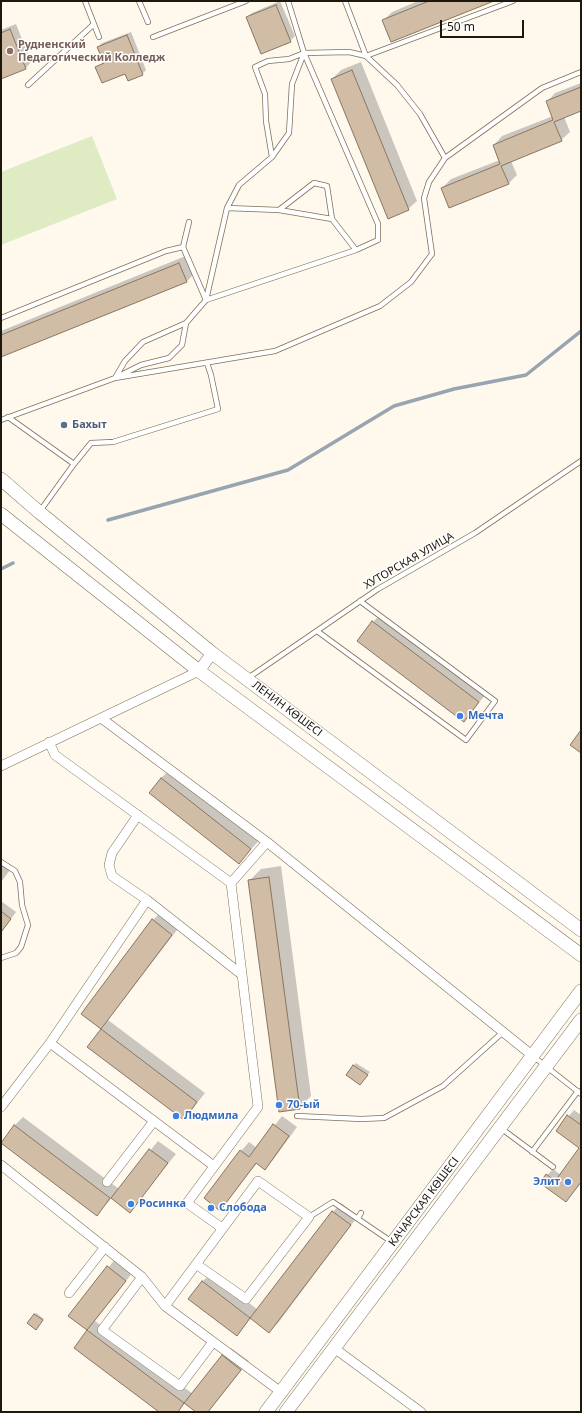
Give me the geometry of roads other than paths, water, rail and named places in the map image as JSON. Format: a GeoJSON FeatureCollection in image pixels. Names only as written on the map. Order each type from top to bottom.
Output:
{"type":"FeatureCollection","features":[{"type":"Feature","properties":{"kind":"main road","name":"ЛЕНИН КӨШЕСІ"},"geometry":{"type":"LineString","coordinates":[[1,479],[39,512],[212,653],[581,930]]}},
{"type":"Feature","properties":{"kind":"main road","name":"ЛЕНИН КӨШЕСІ"},"geometry":{"type":"LineString","coordinates":[[1,514],[200,670],[581,955]]}},
{"type":"Feature","properties":{"kind":"main road","name":"КАЧАРСКАЯ КӨШЕСІ"},"geometry":{"type":"LineString","coordinates":[[266,1412],[581,991]]}},
{"type":"Feature","properties":{"kind":"main road","name":"КАЧАРСКАЯ КӨШЕСІ"},"geometry":{"type":"LineString","coordinates":[[286,1412],[581,1020]]}},
{"type":"Feature","properties":{"kind":"street"},"geometry":{"type":"LineString","coordinates":[[1,766],[200,670],[212,653]]}},
{"type":"Feature","properties":{"kind":"street"},"geometry":{"type":"LineString","coordinates":[[102,718],[267,842],[533,1056]]}},
{"type":"Feature","properties":{"kind":"street"},"geometry":{"type":"LineString","coordinates":[[49,742],[55,755],[231,883],[258,1107],[187,1203],[222,1228]]}},
{"type":"Feature","properties":{"kind":"street"},"geometry":{"type":"LineString","coordinates":[[138,815],[112,853],[109,865],[112,876],[147,900],[241,974]]}},
{"type":"Feature","properties":{"kind":"street"},"geometry":{"type":"LineString","coordinates":[[231,883],[267,842]]}},
{"type":"Feature","properties":{"kind":"street"},"geometry":{"type":"LineString","coordinates":[[1,1108],[50,1043],[147,900]]}},
{"type":"Feature","properties":{"kind":"street"},"geometry":{"type":"LineString","coordinates":[[50,1043],[214,1166]]}},
{"type":"Feature","properties":{"kind":"street"},"geometry":{"type":"LineString","coordinates":[[107,1182],[154,1121]]}},
{"type":"Feature","properties":{"kind":"street"},"geometry":{"type":"LineString","coordinates":[[1,1165],[142,1277],[165,1306],[281,1392]]}},
{"type":"Feature","properties":{"kind":"street"},"geometry":{"type":"LineString","coordinates":[[165,1306],[222,1228],[258,1181],[309,1217],[246,1299],[196,1264]]}},
{"type":"Feature","properties":{"kind":"street"},"geometry":{"type":"LineString","coordinates":[[69,1292],[104,1247]]}},
{"type":"Feature","properties":{"kind":"street"},"geometry":{"type":"LineString","coordinates":[[142,1277],[102,1330],[180,1386],[213,1342]]}},
{"type":"Feature","properties":{"kind":"street"},"geometry":{"type":"LineString","coordinates":[[334,1348],[421,1412]]}},
{"type":"Feature","properties":{"kind":"lane"},"geometry":{"type":"LineString","coordinates":[[85,1],[99,36]]}},
{"type":"Feature","properties":{"kind":"lane"},"geometry":{"type":"LineString","coordinates":[[139,1],[148,22]]}},
{"type":"Feature","properties":{"kind":"lane"},"geometry":{"type":"LineString","coordinates":[[153,37],[246,1]]}},
{"type":"Feature","properties":{"kind":"lane"},"geometry":{"type":"LineString","coordinates":[[206,300],[356,250],[378,240],[378,224],[304,53],[288,1]]}},
{"type":"Feature","properties":{"kind":"lane"},"geometry":{"type":"LineString","coordinates":[[345,1],[366,56],[397,85],[420,114],[446,158]]}},
{"type":"Feature","properties":{"kind":"lane"},"geometry":{"type":"LineString","coordinates":[[272,157],[266,121],[265,94],[255,67],[268,61],[289,59],[304,53],[349,52],[366,56],[513,1]]}},
{"type":"Feature","properties":{"kind":"lane"},"geometry":{"type":"LineString","coordinates":[[28,85],[94,24]]}},
{"type":"Feature","properties":{"kind":"lane"},"geometry":{"type":"LineString","coordinates":[[115,378],[125,361],[143,342],[186,323],[206,300],[227,208],[239,185],[272,157],[290,133],[292,84],[304,53]]}},
{"type":"Feature","properties":{"kind":"lane"},"geometry":{"type":"LineString","coordinates":[[115,378],[275,351],[380,306],[411,282],[432,254],[424,198],[429,182],[446,158],[542,88],[581,72]]}},
{"type":"Feature","properties":{"kind":"lane"},"geometry":{"type":"LineString","coordinates":[[279,210],[314,183],[327,186],[332,220],[356,250]]}},
{"type":"Feature","properties":{"kind":"lane"},"geometry":{"type":"LineString","coordinates":[[227,208],[279,210],[332,220]]}},
{"type":"Feature","properties":{"kind":"lane"},"geometry":{"type":"LineString","coordinates":[[189,222],[184,247],[206,300]]}},
{"type":"Feature","properties":{"kind":"lane"},"geometry":{"type":"LineString","coordinates":[[1,318],[166,251],[184,247]]}},
{"type":"Feature","properties":{"kind":"lane"},"geometry":{"type":"LineString","coordinates":[[1,420],[115,378],[141,365],[169,358],[182,344],[186,323]]}},
{"type":"Feature","properties":{"kind":"lane"},"geometry":{"type":"LineString","coordinates":[[39,512],[91,443],[113,442],[218,409],[207,363]]}},
{"type":"Feature","properties":{"kind":"lane"},"geometry":{"type":"LineString","coordinates":[[8,417],[74,464]]}},
{"type":"Feature","properties":{"kind":"lane","name":"ХУТОРСКАЯ УЛИЦА"},"geometry":{"type":"LineString","coordinates":[[246,679],[378,589],[475,533],[581,462]]}},
{"type":"Feature","properties":{"kind":"lane"},"geometry":{"type":"LineString","coordinates":[[317,631],[466,740],[495,701],[360,601]]}},
{"type":"Feature","properties":{"kind":"lane"},"geometry":{"type":"LineString","coordinates":[[1,862],[15,871],[20,882],[22,905],[28,925],[21,947],[16,953],[1,958]]}},
{"type":"Feature","properties":{"kind":"lane"},"geometry":{"type":"LineString","coordinates":[[297,1116],[361,1119],[384,1118],[443,1086],[503,1032]]}},
{"type":"Feature","properties":{"kind":"lane"},"geometry":{"type":"LineString","coordinates":[[532,1152],[579,1092],[533,1056]]}},
{"type":"Feature","properties":{"kind":"lane"},"geometry":{"type":"LineString","coordinates":[[500,1128],[553,1167]]}},
{"type":"Feature","properties":{"kind":"lane"},"geometry":{"type":"LineString","coordinates":[[309,1217],[334,1202],[393,1242]]}},
{"type":"Feature","properties":{"kind":"lane"},"geometry":{"type":"LineString","coordinates":[[358,1218],[361,1213]]}},
{"type":"Feature","properties":{"kind":"waterway"},"geometry":{"type":"LineString","coordinates":[[108,520],[288,470],[394,406],[454,389],[526,375],[581,331]]}},
{"type":"Feature","properties":{"kind":"waterway"},"geometry":{"type":"LineString","coordinates":[[1,569],[13,563]]}},
{"type":"Feature","properties":{"kind":"place","name":"Рудненский Педагогический Колледж"},"geometry":{"type":"Point","coordinates":[10,51]}},
{"type":"Feature","properties":{"kind":"place","name":"Бахыт"},"geometry":{"type":"Point","coordinates":[64,425]}},
{"type":"Feature","properties":{"kind":"place","name":"Мечта"},"geometry":{"type":"Point","coordinates":[460,716]}},
{"type":"Feature","properties":{"kind":"place","name":"70-ый"},"geometry":{"type":"Point","coordinates":[279,1105]}},
{"type":"Feature","properties":{"kind":"place","name":"Людмила"},"geometry":{"type":"Point","coordinates":[176,1116]}},
{"type":"Feature","properties":{"kind":"place","name":"Элит"},"geometry":{"type":"Point","coordinates":[568,1182]}},
{"type":"Feature","properties":{"kind":"place","name":"Росинка"},"geometry":{"type":"Point","coordinates":[131,1204]}},
{"type":"Feature","properties":{"kind":"place","name":"Слобода"},"geometry":{"type":"Point","coordinates":[211,1208]}}]}
